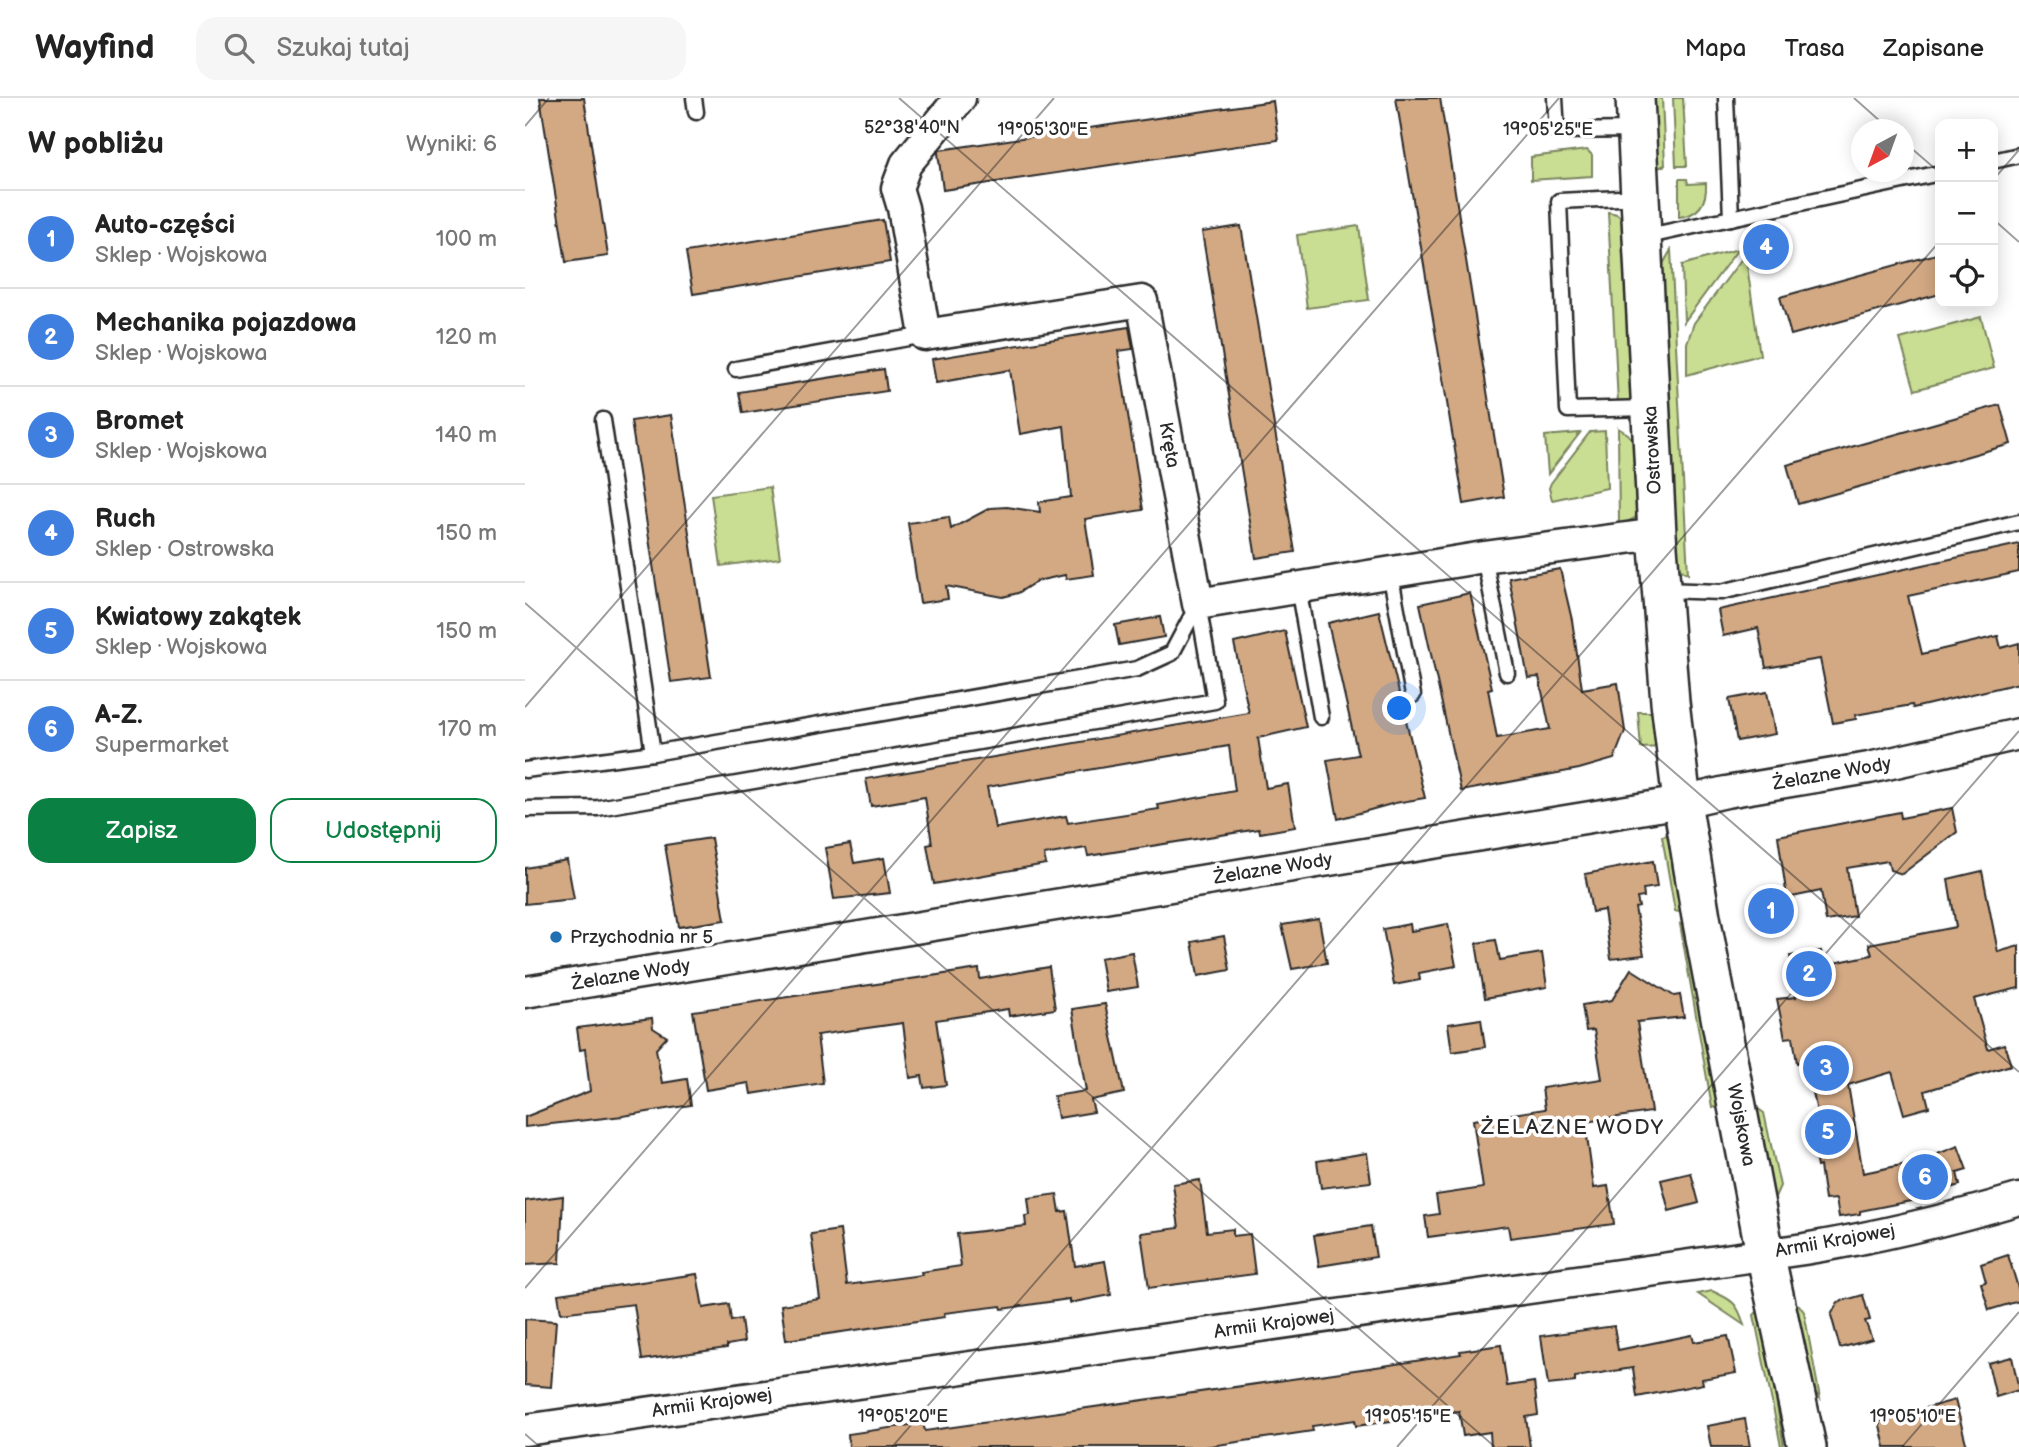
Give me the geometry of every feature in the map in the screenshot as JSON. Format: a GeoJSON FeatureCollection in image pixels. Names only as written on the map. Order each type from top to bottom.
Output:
{"type":"FeatureCollection","features":[{"type":"Feature","properties":{"kind":"street"},"geometry":{"type":"LineString","coordinates":[[925,335],[903,208],[897,188],[906,164],[960,98]]}},
{"type":"Feature","properties":{"kind":"street","name":"Ostrowska"},"geometry":{"type":"LineString","coordinates":[[1636,114],[1657,534],[1670,702],[1682,802]]}},
{"type":"Feature","properties":{"kind":"street","name":"Kręta"},"geometry":{"type":"LineString","coordinates":[[925,335],[1142,301],[1198,604]]}},
{"type":"Feature","properties":{"kind":"street"},"geometry":{"type":"LineString","coordinates":[[1198,604],[1484,557],[1657,534]]}},
{"type":"Feature","properties":{"kind":"street","name":"Żelazne Wody"},"geometry":{"type":"LineString","coordinates":[[525,992],[1682,802],[1869,768],[2019,734]]}},
{"type":"Feature","properties":{"kind":"street","name":"Wojskowa"},"geometry":{"type":"LineString","coordinates":[[1682,802],[1701,917],[1765,1253],[1807,1447]]}},
{"type":"Feature","properties":{"kind":"street","name":"Armii Krajowej"},"geometry":{"type":"LineString","coordinates":[[525,1430],[1856,1240],[1947,1220],[2019,1199]]}},
{"type":"Feature","properties":{"kind":"lane"},"geometry":{"type":"LineString","coordinates":[[1555,98],[1557,131],[1636,114]]}},
{"type":"Feature","properties":{"kind":"lane"},"geometry":{"type":"LineString","coordinates":[[1726,98],[1731,218]]}},
{"type":"Feature","properties":{"kind":"lane"},"geometry":{"type":"LineString","coordinates":[[1998,160],[2019,155]]}},
{"type":"Feature","properties":{"kind":"lane"},"geometry":{"type":"LineString","coordinates":[[1643,237],[1935,174]]}},
{"type":"Feature","properties":{"kind":"lane"},"geometry":{"type":"LineString","coordinates":[[1640,197],[1559,201],[1568,410],[1651,408]]}},
{"type":"Feature","properties":{"kind":"lane"},"geometry":{"type":"LineString","coordinates":[[736,369],[925,335]]}},
{"type":"Feature","properties":{"kind":"lane"},"geometry":{"type":"LineString","coordinates":[[603,420],[653,753]]}},
{"type":"Feature","properties":{"kind":"lane"},"geometry":{"type":"LineString","coordinates":[[1662,590],[1721,592],[2019,522]]}},
{"type":"Feature","properties":{"kind":"lane"},"geometry":{"type":"LineString","coordinates":[[1484,557],[1507,673]]}},
{"type":"Feature","properties":{"kind":"lane"},"geometry":{"type":"LineString","coordinates":[[1390,572],[1413,695]]}},
{"type":"Feature","properties":{"kind":"lane"},"geometry":{"type":"LineString","coordinates":[[1298,587],[1321,717]]}},
{"type":"Feature","properties":{"kind":"lane"},"geometry":{"type":"LineString","coordinates":[[525,770],[653,753],[1137,669],[1172,653],[1198,604]]}},
{"type":"Feature","properties":{"kind":"lane"},"geometry":{"type":"LineString","coordinates":[[525,809],[598,808],[1215,701],[1198,604]]}},
{"type":"Feature","properties":{"kind":"green space"},"geometry":{"type":"Polygon","coordinates":[[[1649,98],[1662,98],[1665,165],[1656,169],[1649,98]]]}},
{"type":"Feature","properties":{"kind":"green space"},"geometry":{"type":"Polygon","coordinates":[[[1673,98],[1683,98],[1687,166],[1676,166],[1673,98]]]}},
{"type":"Feature","properties":{"kind":"green space"},"geometry":{"type":"Polygon","coordinates":[[[1587,150],[1592,155],[1592,176],[1531,180],[1531,157],[1587,150]]]}},
{"type":"Feature","properties":{"kind":"green space"},"geometry":{"type":"Polygon","coordinates":[[[1679,179],[1687,179],[1688,184],[1706,183],[1703,202],[1697,210],[1679,217],[1679,179]]]}},
{"type":"Feature","properties":{"kind":"green space"},"geometry":{"type":"Polygon","coordinates":[[[1608,212],[1617,214],[1624,221],[1633,403],[1618,403],[1608,212]]]}},
{"type":"Feature","properties":{"kind":"green space"},"geometry":{"type":"Polygon","coordinates":[[[1359,226],[1369,300],[1307,308],[1297,235],[1359,226]]]}},
{"type":"Feature","properties":{"kind":"green space"},"geometry":{"type":"Polygon","coordinates":[[[1738,249],[1684,322],[1682,265],[1738,249]]]}},
{"type":"Feature","properties":{"kind":"green space"},"geometry":{"type":"Polygon","coordinates":[[[1671,250],[1688,574],[1675,566],[1659,271],[1671,250]]]}},
{"type":"Feature","properties":{"kind":"green space"},"geometry":{"type":"Polygon","coordinates":[[[1743,257],[1746,259],[1760,355],[1687,375],[1687,343],[1694,323],[1743,257]]]}},
{"type":"Feature","properties":{"kind":"green space"},"geometry":{"type":"Polygon","coordinates":[[[1981,317],[1994,368],[1915,390],[1900,339],[1981,317]]]}},
{"type":"Feature","properties":{"kind":"green space"},"geometry":{"type":"Polygon","coordinates":[[[1618,428],[1628,434],[1635,444],[1640,507],[1635,518],[1619,526],[1618,428]]]}},
{"type":"Feature","properties":{"kind":"green space"},"geometry":{"type":"Polygon","coordinates":[[[1605,431],[1607,488],[1552,500],[1549,488],[1551,483],[1590,432],[1605,431]]]}},
{"type":"Feature","properties":{"kind":"green space"},"geometry":{"type":"Polygon","coordinates":[[[1580,433],[1548,474],[1545,436],[1580,433]]]}},
{"type":"Feature","properties":{"kind":"green space"},"geometry":{"type":"Polygon","coordinates":[[[770,487],[780,558],[721,566],[711,495],[770,487]]]}},
{"type":"Feature","properties":{"kind":"green space"},"geometry":{"type":"Polygon","coordinates":[[[1638,712],[1655,712],[1661,747],[1641,748],[1638,712]]]}},
{"type":"Feature","properties":{"kind":"green space"},"geometry":{"type":"Polygon","coordinates":[[[1662,836],[1670,836],[1684,908],[1678,912],[1675,911],[1662,836]]]}},
{"type":"Feature","properties":{"kind":"green space"},"geometry":{"type":"Polygon","coordinates":[[[1680,924],[1686,927],[1720,1108],[1712,1107],[1680,924]]]}},
{"type":"Feature","properties":{"kind":"green space"},"geometry":{"type":"Polygon","coordinates":[[[1753,1105],[1764,1113],[1780,1186],[1775,1197],[1772,1196],[1753,1105]]]}},
{"type":"Feature","properties":{"kind":"green space"},"geometry":{"type":"Polygon","coordinates":[[[1712,1291],[1734,1304],[1744,1325],[1698,1294],[1712,1291]]]}},
{"type":"Feature","properties":{"kind":"green space"},"geometry":{"type":"Polygon","coordinates":[[[1794,1304],[1799,1305],[1804,1312],[1820,1398],[1814,1391],[1794,1304]]]}},
{"type":"Feature","properties":{"kind":"green space"},"geometry":{"type":"Polygon","coordinates":[[[1761,1311],[1784,1447],[1781,1446],[1754,1315],[1761,1311]]]}},
{"type":"Feature","properties":{"kind":"building"},"geometry":{"type":"Polygon","coordinates":[[[540,98],[584,98],[608,256],[566,262],[540,98]]]}},
{"type":"Feature","properties":{"kind":"building"},"geometry":{"type":"Polygon","coordinates":[[[1396,98],[1440,98],[1504,497],[1464,504],[1396,98]]]}},
{"type":"Feature","properties":{"kind":"building"},"geometry":{"type":"Polygon","coordinates":[[[1273,101],[1278,140],[943,190],[938,153],[940,150],[1273,101]]]}},
{"type":"Feature","properties":{"kind":"building"},"geometry":{"type":"Polygon","coordinates":[[[883,220],[890,262],[693,294],[686,252],[883,220]]]}},
{"type":"Feature","properties":{"kind":"building"},"geometry":{"type":"Polygon","coordinates":[[[1241,226],[1295,552],[1256,558],[1202,232],[1241,226]]]}},
{"type":"Feature","properties":{"kind":"building"},"geometry":{"type":"Polygon","coordinates":[[[1935,254],[1935,295],[1791,335],[1780,297],[1935,254]]]}},
{"type":"Feature","properties":{"kind":"building"},"geometry":{"type":"Polygon","coordinates":[[[1129,327],[1133,349],[1118,351],[1143,510],[1085,519],[1094,575],[1066,579],[1065,575],[1037,581],[1018,593],[1003,597],[946,586],[948,599],[920,603],[908,523],[949,517],[951,529],[990,508],[1007,507],[1040,512],[1039,502],[1071,497],[1064,426],[1020,434],[1010,370],[936,383],[932,359],[1129,327]]]}},
{"type":"Feature","properties":{"kind":"building"},"geometry":{"type":"Polygon","coordinates":[[[884,369],[887,391],[743,413],[739,392],[884,369]]]}},
{"type":"Feature","properties":{"kind":"building"},"geometry":{"type":"Polygon","coordinates":[[[2000,405],[2011,444],[1798,504],[1787,465],[2000,405]]]}},
{"type":"Feature","properties":{"kind":"building"},"geometry":{"type":"Polygon","coordinates":[[[671,415],[711,677],[671,682],[631,421],[671,415]]]}},
{"type":"Feature","properties":{"kind":"building"},"geometry":{"type":"Polygon","coordinates":[[[2019,544],[2019,572],[1908,596],[1922,654],[1998,636],[2001,648],[2019,643],[2019,683],[1913,708],[1912,705],[1855,715],[1856,719],[1833,723],[1820,659],[1766,668],[1758,628],[1723,636],[1718,610],[2019,544]]]}},
{"type":"Feature","properties":{"kind":"building"},"geometry":{"type":"Polygon","coordinates":[[[1560,569],[1572,620],[1582,689],[1618,683],[1625,731],[1614,759],[1579,769],[1461,791],[1420,604],[1470,593],[1492,688],[1488,689],[1497,738],[1550,729],[1539,677],[1528,678],[1509,578],[1560,569]]]}},
{"type":"Feature","properties":{"kind":"building"},"geometry":{"type":"Polygon","coordinates":[[[1379,611],[1425,798],[1395,803],[1338,819],[1327,760],[1358,755],[1328,623],[1379,611]]]}},
{"type":"Feature","properties":{"kind":"building"},"geometry":{"type":"Polygon","coordinates":[[[1160,617],[1164,637],[1119,645],[1115,625],[1160,617]]]}},
{"type":"Feature","properties":{"kind":"building"},"geometry":{"type":"Polygon","coordinates":[[[1285,631],[1306,727],[1258,738],[1266,788],[1288,784],[1295,827],[1260,833],[1259,829],[1088,856],[1086,848],[1044,855],[1046,864],[934,884],[927,845],[932,844],[925,797],[871,806],[866,779],[1249,713],[1234,643],[1285,631]],[[1229,746],[987,787],[995,828],[1066,816],[1068,823],[1159,809],[1158,805],[1235,791],[1229,746]]]}},
{"type":"Feature","properties":{"kind":"building"},"geometry":{"type":"Polygon","coordinates":[[[1767,692],[1775,734],[1737,741],[1729,699],[1767,692]]]}},
{"type":"Feature","properties":{"kind":"building"},"geometry":{"type":"Polygon","coordinates":[[[1952,808],[1957,832],[1902,874],[1890,870],[1888,861],[1847,868],[1855,916],[1826,921],[1821,891],[1787,898],[1778,836],[1900,812],[1901,818],[1952,808]]]}},
{"type":"Feature","properties":{"kind":"building"},"geometry":{"type":"Polygon","coordinates":[[[711,838],[725,920],[679,927],[665,845],[711,838]]]}},
{"type":"Feature","properties":{"kind":"building"},"geometry":{"type":"Polygon","coordinates":[[[850,844],[854,863],[884,858],[890,893],[834,899],[825,848],[850,844]]]}},
{"type":"Feature","properties":{"kind":"building"},"geometry":{"type":"Polygon","coordinates":[[[567,860],[574,899],[525,904],[525,868],[567,860]]]}},
{"type":"Feature","properties":{"kind":"building"},"geometry":{"type":"Polygon","coordinates":[[[1653,861],[1657,887],[1643,889],[1644,897],[1637,898],[1639,907],[1635,908],[1644,955],[1611,959],[1604,910],[1592,912],[1585,874],[1653,861]]]}},
{"type":"Feature","properties":{"kind":"building"},"geometry":{"type":"Polygon","coordinates":[[[1982,871],[1998,952],[2019,946],[2019,988],[1974,999],[1988,1049],[2004,1044],[2011,1065],[1925,1091],[1929,1107],[1904,1114],[1892,1072],[1848,1085],[1863,1173],[1911,1163],[1909,1160],[1929,1154],[1930,1157],[1958,1146],[1967,1170],[1957,1173],[1960,1185],[1940,1191],[1942,1196],[1839,1217],[1836,1199],[1825,1200],[1820,1166],[1817,1167],[1809,1125],[1819,1123],[1807,1061],[1797,1063],[1793,1037],[1785,1038],[1777,999],[1796,997],[1790,956],[1821,951],[1824,965],[1872,955],[1869,944],[1956,927],[1948,879],[1982,871]]]}},
{"type":"Feature","properties":{"kind":"building"},"geometry":{"type":"Polygon","coordinates":[[[1319,919],[1327,963],[1292,969],[1282,925],[1319,919]]]}},
{"type":"Feature","properties":{"kind":"building"},"geometry":{"type":"Polygon","coordinates":[[[1410,924],[1411,931],[1448,924],[1456,966],[1419,973],[1420,980],[1394,985],[1383,929],[1410,924]]]}},
{"type":"Feature","properties":{"kind":"building"},"geometry":{"type":"Polygon","coordinates":[[[1224,936],[1230,970],[1198,976],[1192,942],[1224,936]]]}},
{"type":"Feature","properties":{"kind":"building"},"geometry":{"type":"Polygon","coordinates":[[[1496,940],[1500,960],[1542,953],[1547,987],[1485,998],[1476,943],[1496,940]]]}},
{"type":"Feature","properties":{"kind":"building"},"geometry":{"type":"Polygon","coordinates":[[[1132,952],[1138,987],[1106,992],[1100,958],[1132,952]]]}},
{"type":"Feature","properties":{"kind":"building"},"geometry":{"type":"Polygon","coordinates":[[[1049,967],[1055,1009],[1009,1016],[1008,1009],[936,1020],[946,1085],[924,1088],[922,1076],[910,1078],[903,1023],[817,1035],[823,1083],[751,1094],[749,1083],[706,1090],[693,1011],[979,969],[980,979],[1049,967]]]}},
{"type":"Feature","properties":{"kind":"building"},"geometry":{"type":"Polygon","coordinates":[[[1631,969],[1674,996],[1680,995],[1684,1017],[1637,1022],[1651,1112],[1585,1122],[1594,1188],[1608,1186],[1614,1224],[1510,1238],[1508,1226],[1428,1237],[1425,1216],[1439,1214],[1436,1195],[1483,1188],[1473,1120],[1545,1109],[1542,1088],[1602,1079],[1594,1030],[1586,1031],[1582,1005],[1612,1000],[1631,969]]]}},
{"type":"Feature","properties":{"kind":"building"},"geometry":{"type":"Polygon","coordinates":[[[1105,1004],[1124,1093],[1091,1100],[1094,1112],[1058,1118],[1054,1096],[1086,1091],[1072,1009],[1105,1004]]]}},
{"type":"Feature","properties":{"kind":"building"},"geometry":{"type":"Polygon","coordinates":[[[652,1018],[653,1028],[667,1037],[656,1049],[662,1083],[687,1079],[691,1105],[525,1127],[525,1117],[590,1091],[585,1049],[580,1050],[577,1028],[652,1018]]]}},
{"type":"Feature","properties":{"kind":"building"},"geometry":{"type":"Polygon","coordinates":[[[1481,1019],[1485,1047],[1452,1052],[1448,1024],[1481,1019]]]}},
{"type":"Feature","properties":{"kind":"building"},"geometry":{"type":"Polygon","coordinates":[[[1367,1153],[1371,1182],[1321,1188],[1317,1161],[1367,1153]]]}},
{"type":"Feature","properties":{"kind":"building"},"geometry":{"type":"Polygon","coordinates":[[[1691,1173],[1699,1203],[1669,1211],[1661,1180],[1691,1173]]]}},
{"type":"Feature","properties":{"kind":"building"},"geometry":{"type":"Polygon","coordinates":[[[1200,1180],[1207,1232],[1233,1229],[1233,1236],[1250,1234],[1255,1274],[1149,1288],[1141,1233],[1179,1228],[1173,1184],[1200,1180]]]}},
{"type":"Feature","properties":{"kind":"building"},"geometry":{"type":"Polygon","coordinates":[[[1057,1194],[1060,1212],[1067,1211],[1075,1266],[1105,1261],[1111,1295],[1069,1303],[1069,1299],[1002,1309],[1001,1306],[944,1313],[945,1317],[786,1340],[781,1305],[820,1299],[811,1234],[840,1230],[847,1285],[922,1275],[921,1272],[961,1266],[957,1234],[1026,1226],[1025,1216],[1030,1215],[1028,1198],[1057,1194]]]}},
{"type":"Feature","properties":{"kind":"building"},"geometry":{"type":"Polygon","coordinates":[[[563,1196],[560,1263],[525,1265],[525,1201],[563,1196]]]}},
{"type":"Feature","properties":{"kind":"building"},"geometry":{"type":"Polygon","coordinates":[[[1371,1226],[1376,1257],[1319,1266],[1314,1235],[1371,1226]]]}},
{"type":"Feature","properties":{"kind":"building"},"geometry":{"type":"Polygon","coordinates":[[[2008,1255],[2019,1291],[2019,1301],[1989,1310],[1981,1283],[1986,1282],[1981,1264],[2008,1255]]]}},
{"type":"Feature","properties":{"kind":"building"},"geometry":{"type":"Polygon","coordinates":[[[697,1274],[703,1308],[729,1304],[731,1321],[741,1319],[744,1342],[727,1345],[727,1348],[642,1360],[634,1304],[561,1313],[558,1294],[697,1274]]]}},
{"type":"Feature","properties":{"kind":"building"},"geometry":{"type":"Polygon","coordinates":[[[1863,1295],[1870,1320],[1865,1321],[1872,1339],[1840,1348],[1831,1315],[1838,1302],[1863,1295]]]}},
{"type":"Feature","properties":{"kind":"building"},"geometry":{"type":"Polygon","coordinates":[[[525,1319],[556,1321],[551,1387],[525,1385],[525,1319]]]}},
{"type":"Feature","properties":{"kind":"building"},"geometry":{"type":"Polygon","coordinates":[[[1614,1326],[1618,1350],[1692,1335],[1694,1342],[1728,1336],[1736,1373],[1702,1379],[1703,1384],[1637,1397],[1633,1368],[1575,1377],[1575,1382],[1548,1385],[1541,1336],[1614,1326]]]}},
{"type":"Feature","properties":{"kind":"building"},"geometry":{"type":"Polygon","coordinates":[[[1501,1345],[1507,1386],[1534,1382],[1538,1415],[1526,1417],[1530,1447],[1491,1447],[1490,1432],[1463,1436],[1459,1411],[1356,1426],[1355,1420],[1312,1426],[1313,1431],[1204,1447],[849,1447],[848,1434],[923,1423],[925,1431],[1383,1366],[1501,1345]]]}},
{"type":"Feature","properties":{"kind":"building"},"geometry":{"type":"Polygon","coordinates":[[[2012,1357],[2019,1390],[1996,1397],[1988,1363],[2012,1357]]]}},
{"type":"Feature","properties":{"kind":"building"},"geometry":{"type":"Polygon","coordinates":[[[1955,1400],[1967,1447],[1885,1447],[1879,1421],[1955,1400]]]}},
{"type":"Feature","properties":{"kind":"building"},"geometry":{"type":"Polygon","coordinates":[[[1745,1419],[1750,1447],[1711,1447],[1707,1426],[1745,1419]]]}},
{"type":"Feature","properties":{"kind":"place","name":"Ruch"},"geometry":{"type":"Point","coordinates":[1766,247]}},
{"type":"Feature","properties":{"kind":"place","name":"Auto-części"},"geometry":{"type":"Point","coordinates":[1771,911]}},
{"type":"Feature","properties":{"kind":"place","name":"Przychodnia nr 5"},"geometry":{"type":"Point","coordinates":[556,937]}},
{"type":"Feature","properties":{"kind":"place","name":"Mechanika pojazdowa"},"geometry":{"type":"Point","coordinates":[1809,974]}},
{"type":"Feature","properties":{"kind":"place","name":"Bromet"},"geometry":{"type":"Point","coordinates":[1826,1068]}},
{"type":"Feature","properties":{"kind":"place","name":"Kwiatowy zakątek"},"geometry":{"type":"Point","coordinates":[1828,1132]}},
{"type":"Feature","properties":{"kind":"place","name":"A-Z."},"geometry":{"type":"Point","coordinates":[1925,1177]}},
{"type":"Feature","properties":{"kind":"district","name":"ŻELAZNE WODY"},"geometry":{"type":"Point","coordinates":[1573,1127]}}]}
